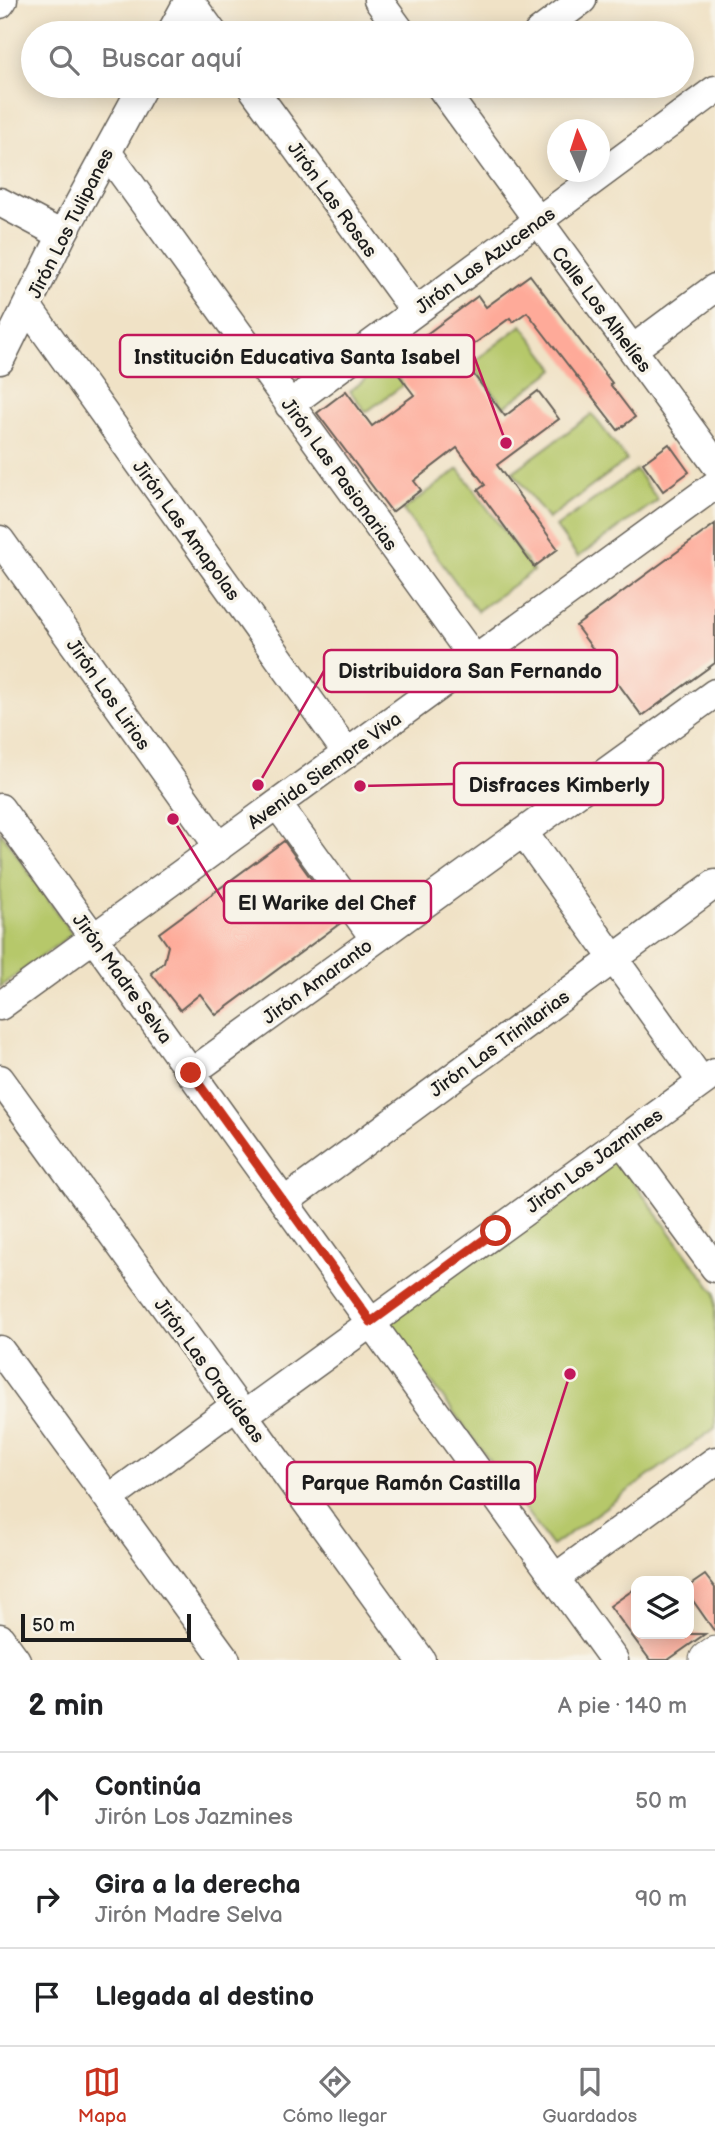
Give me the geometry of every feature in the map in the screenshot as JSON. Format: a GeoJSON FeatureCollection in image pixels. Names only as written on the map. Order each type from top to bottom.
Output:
{"type":"FeatureCollection","features":[{"type":"Feature","properties":{"kind":"main road"},"geometry":{"type":"LineString","coordinates":[[708,1660],[715,1655]]}},
{"type":"Feature","properties":{"kind":"street"},"geometry":{"type":"LineString","coordinates":[[0,5],[3,0]]}},
{"type":"Feature","properties":{"kind":"street"},"geometry":{"type":"LineString","coordinates":[[178,21],[189,0],[204,21]]}},
{"type":"Feature","properties":{"kind":"street"},"geometry":{"type":"LineString","coordinates":[[378,0],[393,21]]}},
{"type":"Feature","properties":{"kind":"street"},"geometry":{"type":"LineString","coordinates":[[554,21],[582,0]]}},
{"type":"Feature","properties":{"kind":"street","name":"Jirón Las Azucenas"},"geometry":{"type":"LineString","coordinates":[[289,405],[715,90]]}},
{"type":"Feature","properties":{"kind":"street","name":"Jirón Los Tulipanes"},"geometry":{"type":"LineString","coordinates":[[0,360],[62,235],[136,98]]}},
{"type":"Feature","properties":{"kind":"street","name":"Jirón Las Rosas"},"geometry":{"type":"LineString","coordinates":[[260,98],[415,312]]}},
{"type":"Feature","properties":{"kind":"street","name":"Calle Los Alhelíes"},"geometry":{"type":"LineString","coordinates":[[458,98],[537,221],[715,463]]}},
{"type":"Feature","properties":{"kind":"street","name":"Jirón Las Pasionarias"},"geometry":{"type":"LineString","coordinates":[[107,152],[475,660]]}},
{"type":"Feature","properties":{"kind":"street"},"geometry":{"type":"LineString","coordinates":[[0,202],[62,235]]}},
{"type":"Feature","properties":{"kind":"street"},"geometry":{"type":"LineString","coordinates":[[633,349],[715,288]]}},
{"type":"Feature","properties":{"kind":"street","name":"Jirón Las Amapolas"},"geometry":{"type":"LineString","coordinates":[[27,306],[347,753]]}},
{"type":"Feature","properties":{"kind":"street","name":"Avenida Siempre Viva"},"geometry":{"type":"LineString","coordinates":[[0,1006],[715,485]]}},
{"type":"Feature","properties":{"kind":"street","name":"Jirón Los Lirios"},"geometry":{"type":"LineString","coordinates":[[0,540],[219,847]]}},
{"type":"Feature","properties":{"kind":"street","name":"Jirón Amaranto"},"geometry":{"type":"LineString","coordinates":[[191,1073],[715,693]]}},
{"type":"Feature","properties":{"kind":"street"},"geometry":{"type":"LineString","coordinates":[[277,804],[375,939]]}},
{"type":"Feature","properties":{"kind":"street","name":"Jirón Madre Selva"},"geometry":{"type":"LineString","coordinates":[[0,808],[614,1660]]}},
{"type":"Feature","properties":{"kind":"street"},"geometry":{"type":"LineString","coordinates":[[523,832],[614,959],[709,1077]]}},
{"type":"Feature","properties":{"kind":"street","name":"Jirón Las Trinitarias"},"geometry":{"type":"LineString","coordinates":[[284,1202],[715,884]]}},
{"type":"Feature","properties":{"kind":"street","name":"Jirón Los Jazmines"},"geometry":{"type":"LineString","coordinates":[[108,1499],[371,1322],[709,1077]]}},
{"type":"Feature","properties":{"kind":"street","name":"Jirón Las Orquídeas"},"geometry":{"type":"LineString","coordinates":[[0,1079],[421,1660]]}},
{"type":"Feature","properties":{"kind":"street"},"geometry":{"type":"LineString","coordinates":[[621,1140],[715,1268]]}},
{"type":"Feature","properties":{"kind":"street"},"geometry":{"type":"LineString","coordinates":[[0,1350],[226,1660]]}},
{"type":"Feature","properties":{"kind":"street"},"geometry":{"type":"LineString","coordinates":[[555,1578],[715,1461]]}},
{"type":"Feature","properties":{"kind":"street"},"geometry":{"type":"LineString","coordinates":[[0,1638],[16,1660]]}},
{"type":"Feature","properties":{"kind":"green space"},"geometry":{"type":"Polygon","coordinates":[[[522,325],[555,369],[504,407],[471,364],[522,325]]]}},
{"type":"Feature","properties":{"kind":"green space"},"geometry":{"type":"Polygon","coordinates":[[[387,363],[403,385],[366,412],[350,391],[387,363]]]}},
{"type":"Feature","properties":{"kind":"green space"},"geometry":{"type":"Polygon","coordinates":[[[592,414],[627,460],[548,519],[513,472],[592,414]]]}},
{"type":"Feature","properties":{"kind":"green space"},"geometry":{"type":"Polygon","coordinates":[[[459,469],[533,571],[477,611],[403,510],[459,469]]]}},
{"type":"Feature","properties":{"kind":"green space"},"geometry":{"type":"Polygon","coordinates":[[[636,470],[658,500],[578,557],[556,527],[636,470]]]}},
{"type":"Feature","properties":{"kind":"green space"},"geometry":{"type":"Polygon","coordinates":[[[0,831],[72,934],[0,987],[0,831]]]}},
{"type":"Feature","properties":{"kind":"green space"},"geometry":{"type":"Polygon","coordinates":[[[613,1154],[715,1293],[715,1428],[552,1546],[385,1319],[613,1154]]]}},
{"type":"Feature","properties":{"kind":"building"},"geometry":{"type":"Polygon","coordinates":[[[530,275],[635,417],[618,430],[527,312],[513,322],[510,318],[459,355],[505,416],[538,391],[559,419],[497,465],[558,549],[534,567],[478,490],[485,485],[457,448],[414,481],[421,490],[392,512],[317,413],[346,391],[372,426],[414,395],[389,362],[478,296],[486,307],[530,275]]]}},
{"type":"Feature","properties":{"kind":"building"},"geometry":{"type":"Polygon","coordinates":[[[669,444],[689,472],[663,491],[643,463],[669,444]]]}},
{"type":"Feature","properties":{"kind":"building"},"geometry":{"type":"Polygon","coordinates":[[[715,524],[715,663],[642,716],[576,626],[715,524]]]}},
{"type":"Feature","properties":{"kind":"building"},"geometry":{"type":"Polygon","coordinates":[[[284,841],[342,922],[216,1015],[200,994],[180,1010],[151,973],[164,962],[168,946],[159,933],[284,841]]]}},
{"type":"Feature","properties":{"kind":"building"},"geometry":{"type":"Polygon","coordinates":[[[705,1575],[715,1588],[715,1632],[694,1602],[694,1583],[705,1575]]]}},
{"type":"Feature","properties":{"kind":"building"},"geometry":{"type":"Polygon","coordinates":[[[631,1591],[631,1634],[610,1606],[631,1591]]]}},
{"type":"Feature","properties":{"kind":"building"},"geometry":{"type":"Polygon","coordinates":[[[694,1634],[705,1634],[668,1660],[650,1660],[634,1639],[694,1639],[694,1634]]]}},
{"type":"Feature","properties":{"kind":"place","name":"Institución Educativa Santa Isabel"},"geometry":{"type":"Point","coordinates":[506,443]}},
{"type":"Feature","properties":{"kind":"place","name":"Distribuidora San Fernando"},"geometry":{"type":"Point","coordinates":[258,785]}},
{"type":"Feature","properties":{"kind":"place","name":"Disfraces Kimberly"},"geometry":{"type":"Point","coordinates":[360,786]}},
{"type":"Feature","properties":{"kind":"place","name":"El Warike del Chef"},"geometry":{"type":"Point","coordinates":[173,819]}},
{"type":"Feature","properties":{"kind":"place","name":"Parque Ramón Castilla"},"geometry":{"type":"Point","coordinates":[570,1374]}},
{"type":"Feature","properties":{"kind":"route"},"geometry":{"type":"LineString","coordinates":[[191,1073],[371,1322],[496,1231]]}}]}
